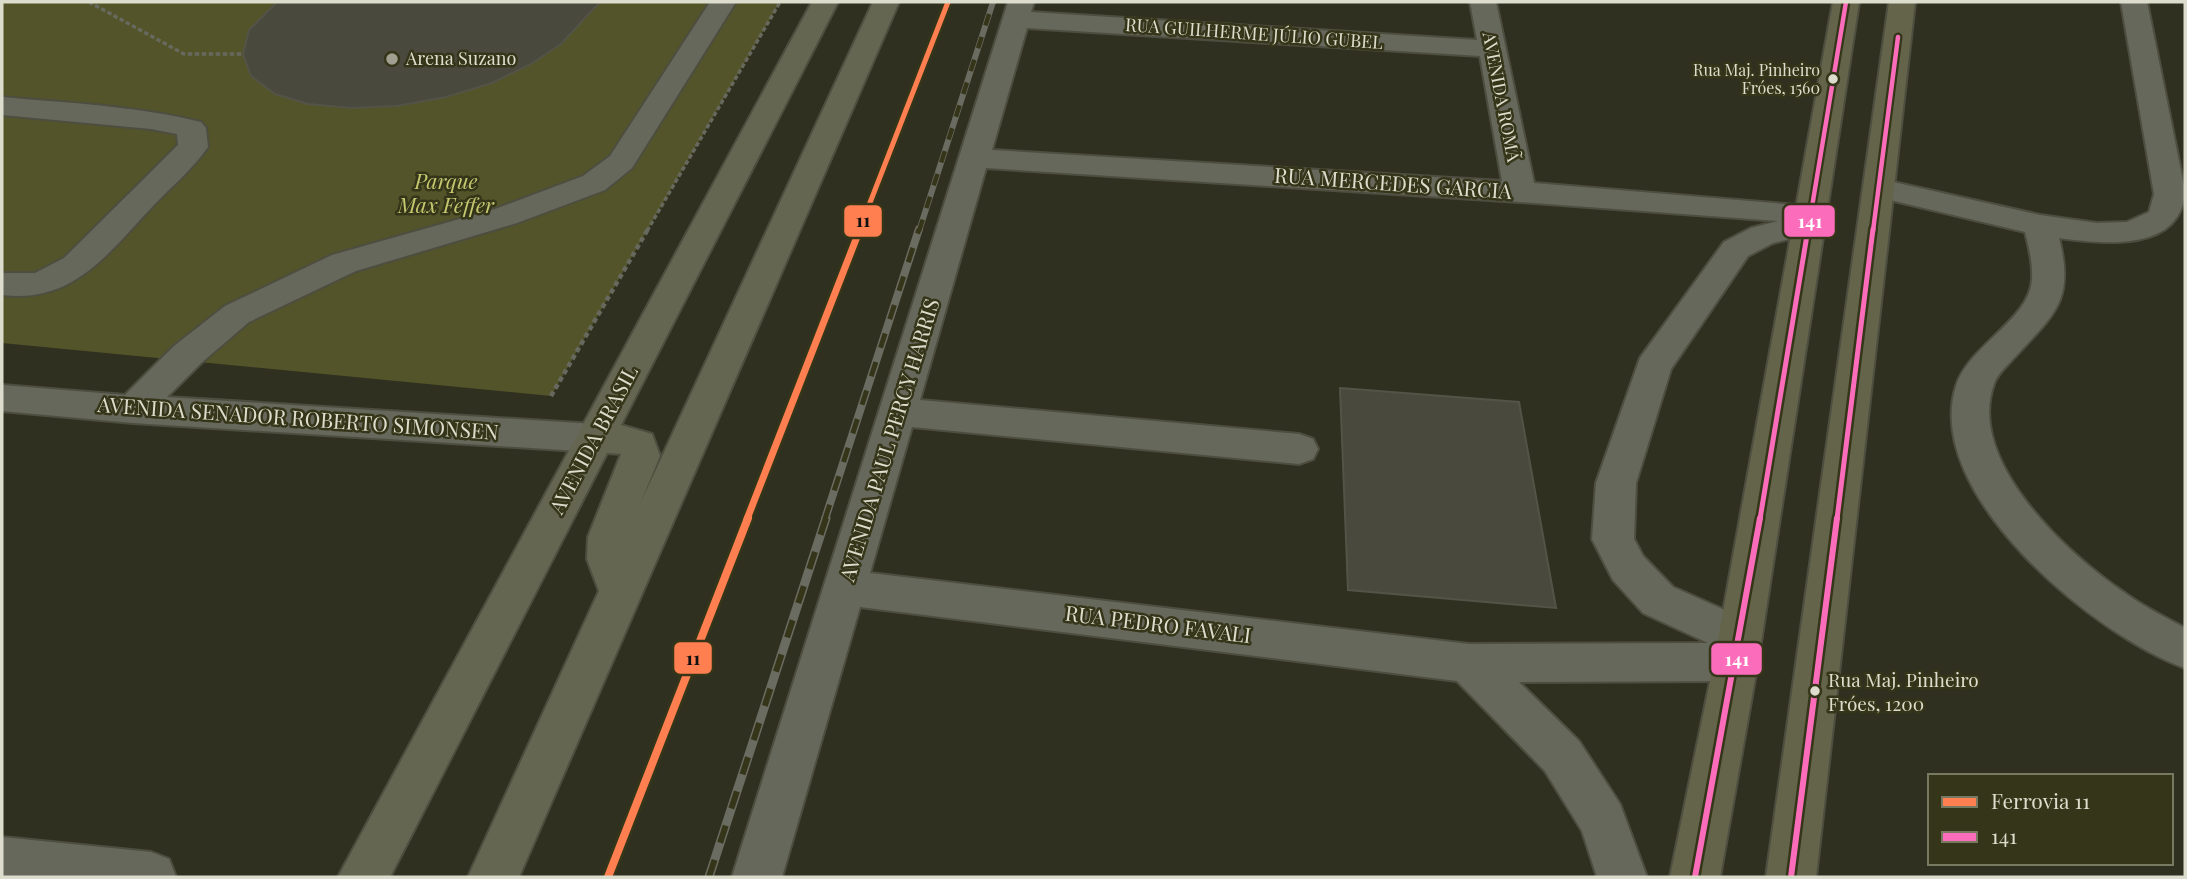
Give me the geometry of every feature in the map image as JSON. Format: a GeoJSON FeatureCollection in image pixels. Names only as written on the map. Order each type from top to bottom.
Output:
{"type":"FeatureCollection","features":[{"type":"Feature","properties":{"kind":"highway"},"geometry":{"type":"LineString","coordinates":[[1695,877],[1738,649],[1846,2]]}},
{"type":"Feature","properties":{"kind":"highway"},"geometry":{"type":"LineString","coordinates":[[1791,877],[1902,2]]}},
{"type":"Feature","properties":{"kind":"main road","name":"AVENIDA BRASIL"},"geometry":{"type":"LineString","coordinates":[[363,877],[825,2]]}},
{"type":"Feature","properties":{"kind":"main road"},"geometry":{"type":"LineString","coordinates":[[493,877],[886,2]]}},
{"type":"Feature","properties":{"kind":"main road"},"geometry":{"type":"LineString","coordinates":[[594,438],[626,440],[638,444],[641,456],[610,530],[607,550],[610,567],[620,590]]}},
{"type":"Feature","properties":{"kind":"street"},"geometry":{"type":"LineString","coordinates":[[133,410],[187,355],[248,308],[344,263],[506,216],[594,183],[621,162],[723,2]]}},
{"type":"Feature","properties":{"kind":"street","name":"AVENIDA ROMÃ"},"geometry":{"type":"LineString","coordinates":[[1483,2],[1520,192]]}},
{"type":"Feature","properties":{"kind":"street"},"geometry":{"type":"LineString","coordinates":[[1880,188],[2040,225],[2097,233],[2127,232],[2149,226],[2164,217],[2170,194],[2134,2]]}},
{"type":"Feature","properties":{"kind":"street","name":"RUA GUILHERME JÚLIO GUBEL"},"geometry":{"type":"LineString","coordinates":[[1018,10],[1492,49]]}},
{"type":"Feature","properties":{"kind":"street","name":"AVENIDA PAUL PERCY HARRIS"},"geometry":{"type":"LineString","coordinates":[[757,877],[1018,10]]}},
{"type":"Feature","properties":{"kind":"street"},"geometry":{"type":"LineString","coordinates":[[2,106],[151,120],[191,128],[193,146],[76,266],[57,278],[26,288],[2,284]]}},
{"type":"Feature","properties":{"kind":"street","name":"RUA MERCEDES GARCIA"},"geometry":{"type":"LineString","coordinates":[[975,158],[1520,192],[1810,220]]}},
{"type":"Feature","properties":{"kind":"street"},"geometry":{"type":"LineString","coordinates":[[1738,649],[1658,600],[1628,568],[1613,539],[1616,483],[1653,367],[1736,249],[1763,235],[1810,220]]}},
{"type":"Feature","properties":{"kind":"street"},"geometry":{"type":"LineString","coordinates":[[2040,225],[2049,261],[2050,285],[2044,303],[1985,365],[1974,385],[1967,412],[1972,438],[1985,473],[2024,525],[2059,565],[2102,601],[2185,649]]}},
{"type":"Feature","properties":{"kind":"street","name":"AVENIDA SENADOR ROBERTO SIMONSEN"},"geometry":{"type":"LineString","coordinates":[[2,398],[133,410],[594,438]]}},
{"type":"Feature","properties":{"kind":"street"},"geometry":{"type":"LineString","coordinates":[[899,412],[1299,449]]}},
{"type":"Feature","properties":{"kind":"street","name":"RUA PEDRO FAVALI"},"geometry":{"type":"LineString","coordinates":[[846,588],[1469,663],[1738,649]]}},
{"type":"Feature","properties":{"kind":"street"},"geometry":{"type":"LineString","coordinates":[[1469,663],[1562,755],[1603,821],[1622,877]]}},
{"type":"Feature","properties":{"kind":"street"},"geometry":{"type":"LineString","coordinates":[[2,861],[151,877]]}},
{"type":"Feature","properties":{"kind":"path"},"geometry":{"type":"LineString","coordinates":[[89,2],[184,54],[243,54]]}},
{"type":"Feature","properties":{"kind":"path"},"geometry":{"type":"LineString","coordinates":[[551,396],[780,2]]}},
{"type":"Feature","properties":{"kind":"green space","name":"Parque Max Feffer"},"geometry":{"type":"Polygon","coordinates":[[[2,2],[780,2],[551,396],[2,343],[2,2]]]}},
{"type":"Feature","properties":{"kind":"building","name":"Arena Suzano"},"geometry":{"type":"Polygon","coordinates":[[[277,2],[600,2],[561,44],[531,64],[492,83],[446,97],[397,106],[351,108],[308,104],[275,94],[251,76],[243,54],[249,30],[277,2]]]}},
{"type":"Feature","properties":{"kind":"building"},"geometry":{"type":"Polygon","coordinates":[[[1340,388],[1519,402],[1556,608],[1348,590],[1340,388]]]}},
{"type":"Feature","properties":{"kind":"railway"},"geometry":{"type":"LineString","coordinates":[[919,231],[993,2]]}},
{"type":"Feature","properties":{"kind":"railway"},"geometry":{"type":"LineString","coordinates":[[825,519],[919,229]]}},
{"type":"Feature","properties":{"kind":"railway"},"geometry":{"type":"LineString","coordinates":[[709,877],[826,518]]}},
{"type":"Feature","properties":{"kind":"rail line","name":"11"},"geometry":{"type":"LineString","coordinates":[[608,877],[948,2]]}},
{"type":"Feature","properties":{"kind":"transit line","name":"141"},"geometry":{"type":"LineString","coordinates":[[1695,877],[1736,662],[1846,2]]}},
{"type":"Feature","properties":{"kind":"transit line","name":"141"},"geometry":{"type":"LineString","coordinates":[[1791,877],[1898,37]]}},
{"type":"Feature","properties":{"kind":"place","name":"Arena Suzano"},"geometry":{"type":"Point","coordinates":[392,59]}},
{"type":"Feature","properties":{"kind":"place","name":"Rua Maj. Pinheiro Fróes, 1560"},"geometry":{"type":"Point","coordinates":[1833,79]}},
{"type":"Feature","properties":{"kind":"place","name":"Rua Maj. Pinheiro Fróes, 1200"},"geometry":{"type":"Point","coordinates":[1815,691]}}]}
